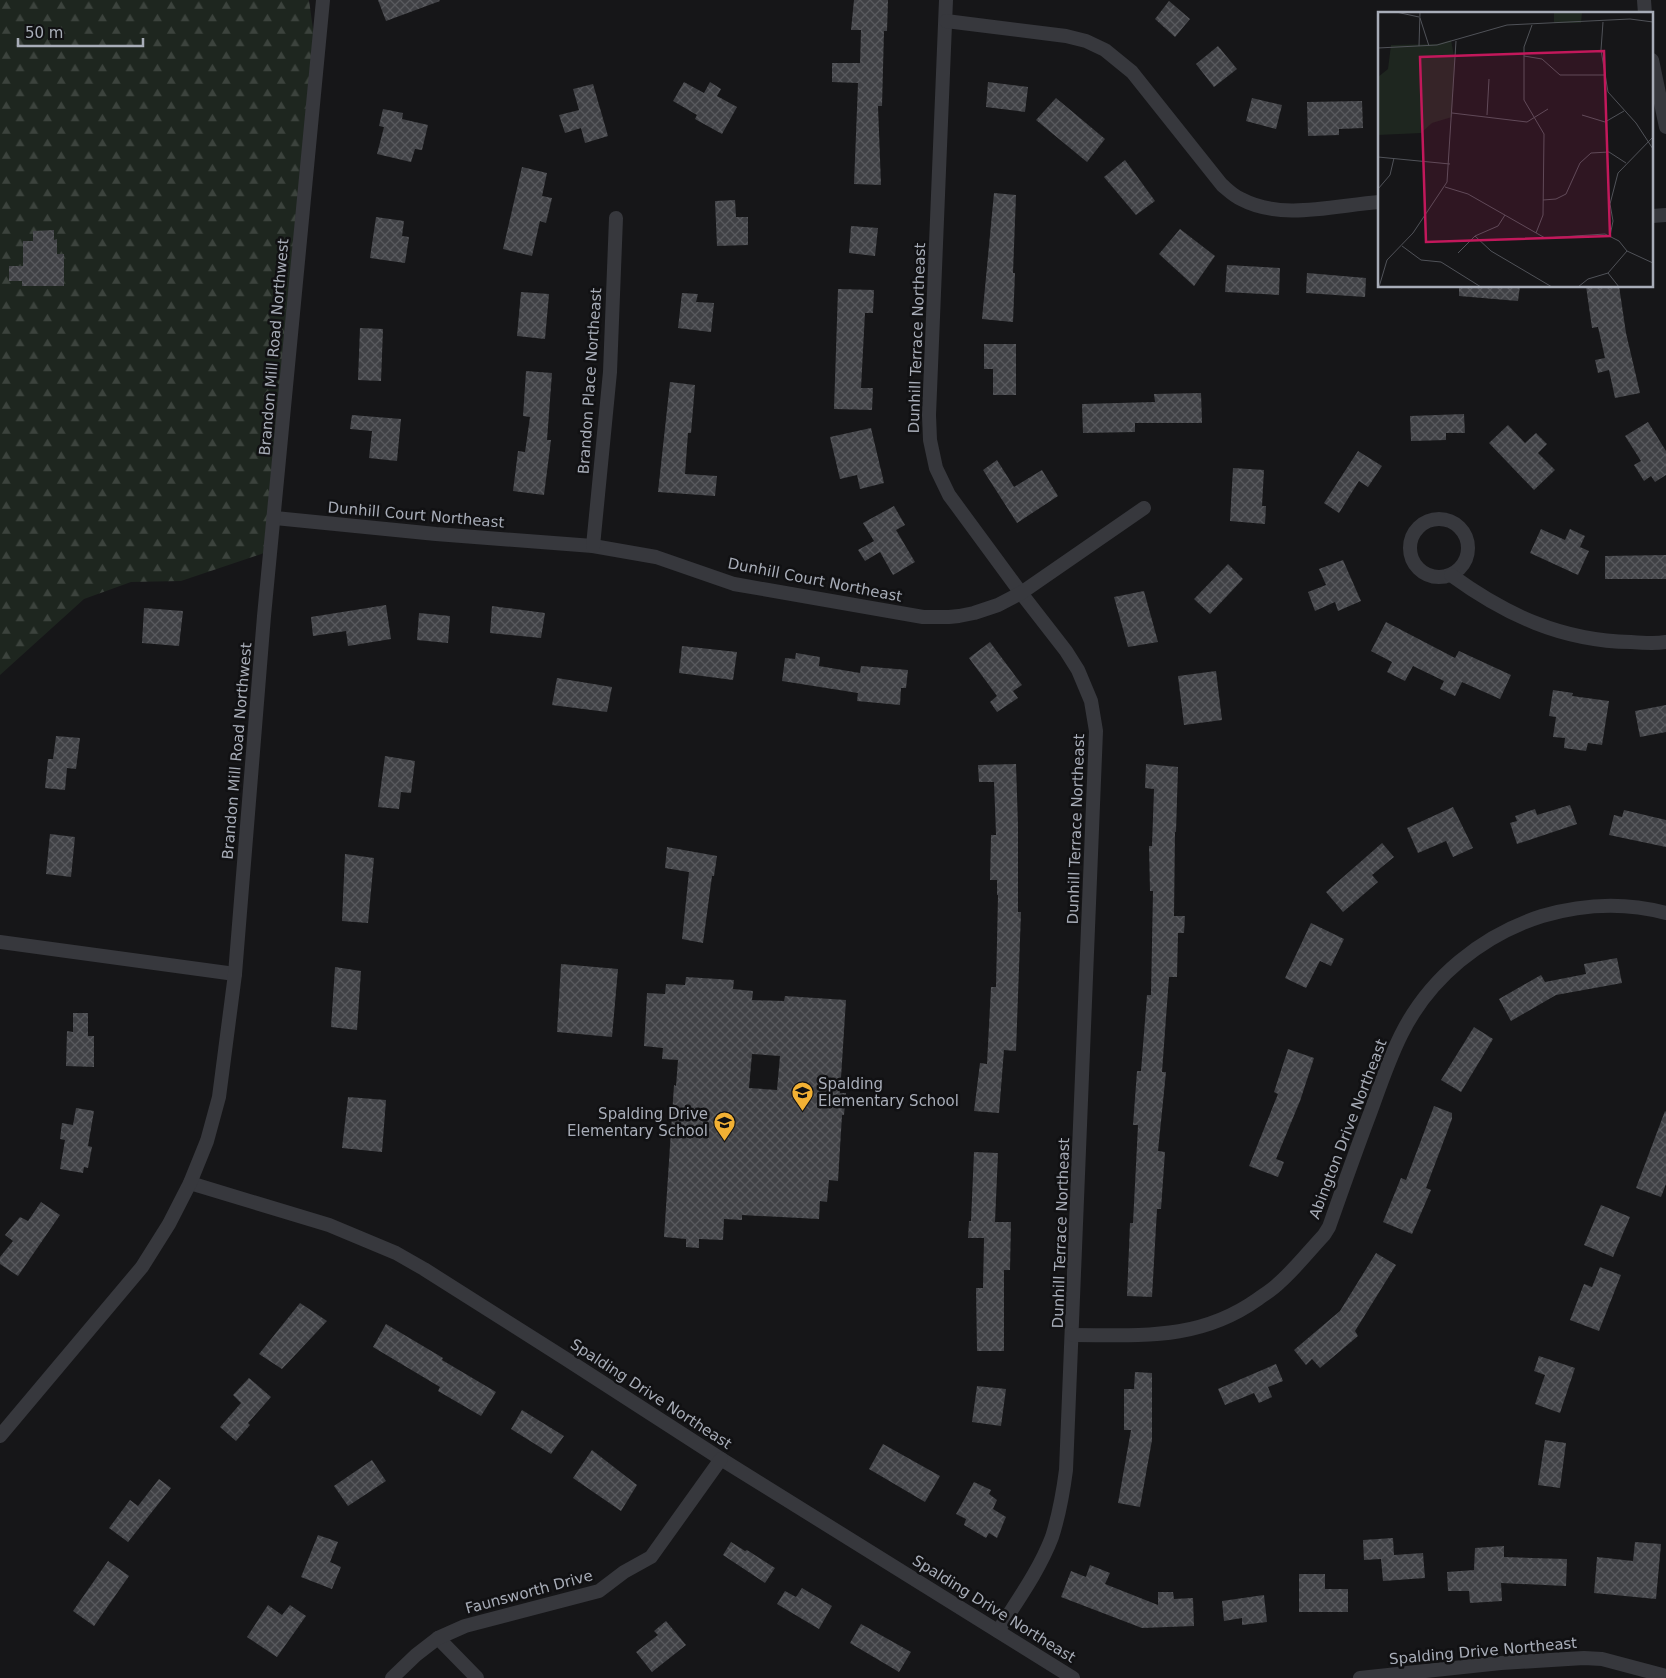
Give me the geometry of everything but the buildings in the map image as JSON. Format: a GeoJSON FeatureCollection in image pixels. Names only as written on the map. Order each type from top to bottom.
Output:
{"type":"FeatureCollection","features":[{"type":"Feature","properties":{"kind":"street","name":"Brandon Mill Road Northwest"},"geometry":{"type":"LineString","coordinates":[[0,1436],[142,1267],[169,1224],[190,1183],[207,1141],[219,1097],[235,974],[264,626],[323,0]]}},
{"type":"Feature","properties":{"kind":"street","name":"Dunhill Terrace Northeast"},"geometry":{"type":"LineString","coordinates":[[946,0],[929,415],[930,440],[936,468],[949,494],[1066,651],[1078,670],[1091,701],[1096,731],[1073,1335],[1066,1470],[1060,1512],[1051,1539],[1040,1564],[998,1631]]}},
{"type":"Feature","properties":{"kind":"street"},"geometry":{"type":"LineString","coordinates":[[946,21],[1066,36],[1105,50],[1132,72],[1222,185],[1240,199],[1261,208],[1282,212],[1378,202]]}},
{"type":"Feature","properties":{"kind":"street"},"geometry":{"type":"LineString","coordinates":[[1654,70],[1666,127]]}},
{"type":"Feature","properties":{"kind":"street","name":"Brandon Place Northeast"},"geometry":{"type":"LineString","coordinates":[[593,546],[610,372],[616,218]]}},
{"type":"Feature","properties":{"kind":"street","name":"Dunhill Court Northeast"},"geometry":{"type":"LineString","coordinates":[[275,518],[436,534],[593,546],[656,557],[734,584],[923,617],[949,617],[974,613],[998,605],[1021,593],[1144,508]]}},
{"type":"Feature","properties":{"kind":"street"},"geometry":{"type":"LineString","coordinates":[[1451,575],[1466,562],[1469,542],[1459,525],[1441,518],[1431,519],[1415,530],[1410,548],[1411,557],[1415,565],[1431,576],[1451,575],[1473,591],[1528,621],[1554,631],[1608,642],[1666,642]]}},
{"type":"Feature","properties":{"kind":"street","name":"Abington Drive Northeast"},"geometry":{"type":"LineString","coordinates":[[1073,1335],[1156,1335],[1193,1330],[1240,1311],[1279,1284],[1324,1236],[1329,1227],[1388,1062],[1401,1033],[1417,1007],[1440,979],[1463,957],[1493,937],[1522,922],[1564,910],[1604,905],[1648,908],[1666,913]]}},
{"type":"Feature","properties":{"kind":"street"},"geometry":{"type":"LineString","coordinates":[[0,942],[235,974]]}},
{"type":"Feature","properties":{"kind":"street","name":"Spalding Drive Northeast"},"geometry":{"type":"LineString","coordinates":[[190,1183],[329,1224],[396,1253],[424,1268],[721,1459],[1073,1678]]}},
{"type":"Feature","properties":{"kind":"street","name":"Faunsworth Drive"},"geometry":{"type":"LineString","coordinates":[[392,1678],[416,1655],[438,1638],[465,1626],[599,1591],[624,1572],[651,1557],[721,1459]]}},
{"type":"Feature","properties":{"kind":"street"},"geometry":{"type":"LineString","coordinates":[[438,1638],[477,1678]]}},
{"type":"Feature","properties":{"kind":"street","name":"Spalding Drive Northeast"},"geometry":{"type":"LineString","coordinates":[[1360,1678],[1501,1663],[1584,1658],[1602,1659],[1666,1676]]}},
{"type":"Feature","properties":{"kind":"green space"},"geometry":{"type":"Polygon","coordinates":[[[0,0],[309,0],[316,51],[267,552],[181,581],[131,582],[84,599],[0,675],[0,0]]]}},
{"type":"Feature","properties":{"kind":"place","name":"Spalding Elementary School"},"geometry":{"type":"Point","coordinates":[802,1112]}},
{"type":"Feature","properties":{"kind":"place","name":"Spalding Drive Elementary School"},"geometry":{"type":"Point","coordinates":[724,1142]}}]}
